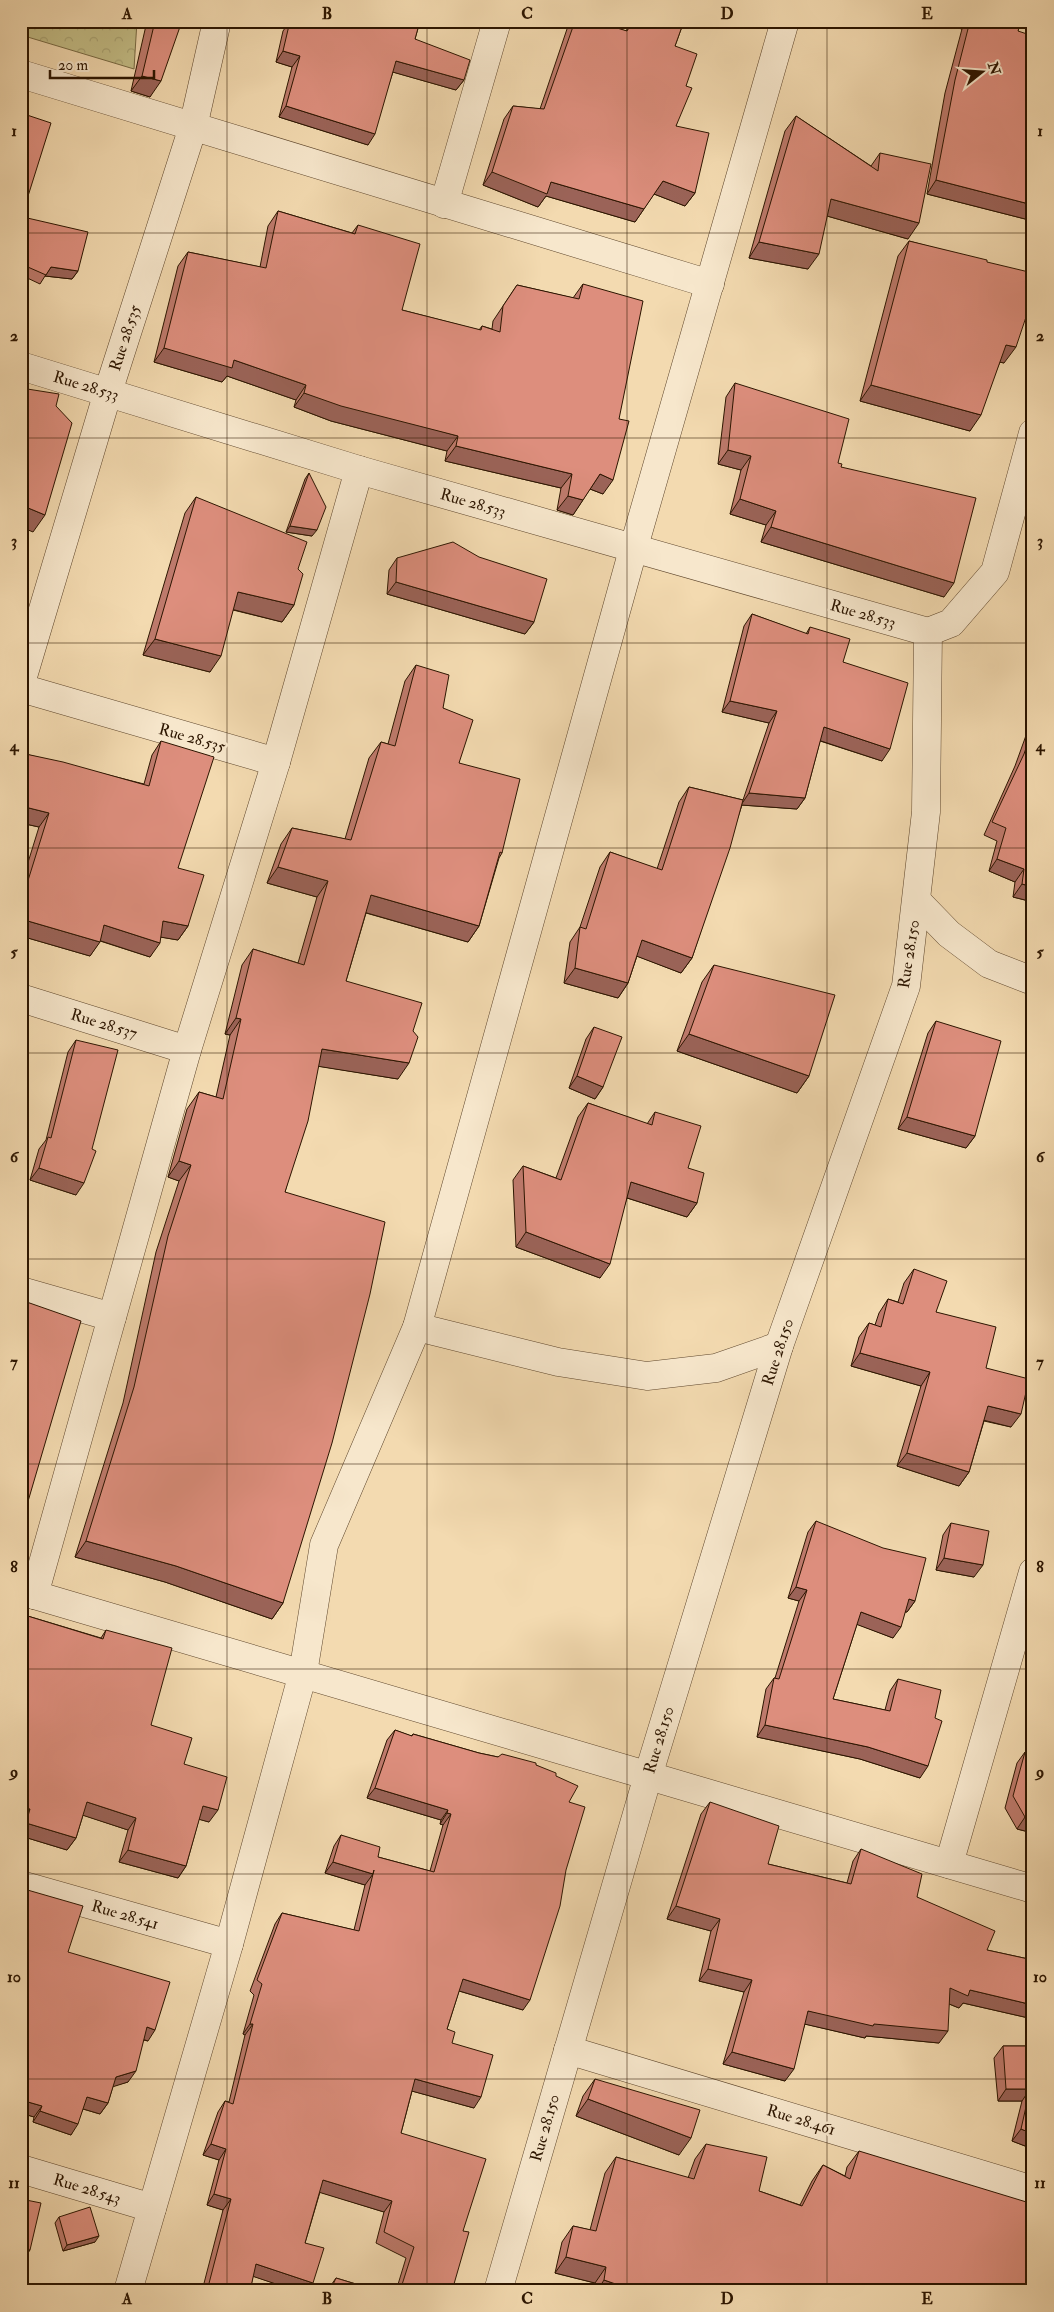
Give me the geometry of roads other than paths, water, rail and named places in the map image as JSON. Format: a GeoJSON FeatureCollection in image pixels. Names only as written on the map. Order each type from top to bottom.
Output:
{"type":"FeatureCollection","features":[{"type":"Feature","properties":{"kind":"street","name":"Rue 28.535"},"geometry":{"type":"LineString","coordinates":[[21,683],[108,392],[193,127],[217,21]]}},
{"type":"Feature","properties":{"kind":"street"},"geometry":{"type":"LineString","coordinates":[[444,204],[497,21]]}},
{"type":"Feature","properties":{"kind":"street"},"geometry":{"type":"LineString","coordinates":[[128,2291],[229,1944],[303,1673],[324,1545],[417,1327],[633,550],[785,21]]}},
{"type":"Feature","properties":{"kind":"street"},"geometry":{"type":"LineString","coordinates":[[21,74],[710,284]]}},
{"type":"Feature","properties":{"kind":"street","name":"Rue 28.533"},"geometry":{"type":"LineString","coordinates":[[21,366],[359,470],[633,550],[928,632]]}},
{"type":"Feature","properties":{"kind":"street"},"geometry":{"type":"LineString","coordinates":[[928,632],[951,623],[995,572],[1033,434]]}},
{"type":"Feature","properties":{"kind":"street"},"geometry":{"type":"LineString","coordinates":[[359,470],[276,762],[187,1050],[112,1317],[28,1593],[1033,1889]]}},
{"type":"Feature","properties":{"kind":"street","name":"Rue 28.150"},"geometry":{"type":"LineString","coordinates":[[498,2291],[648,1776],[779,1346],[906,986],[926,812],[928,632]]}},
{"type":"Feature","properties":{"kind":"street","name":"Rue 28.535"},"geometry":{"type":"LineString","coordinates":[[21,688],[276,762]]}},
{"type":"Feature","properties":{"kind":"street"},"geometry":{"type":"LineString","coordinates":[[916,901],[949,934],[989,964],[1033,981]]}},
{"type":"Feature","properties":{"kind":"street","name":"Rue 28.537"},"geometry":{"type":"LineString","coordinates":[[21,998],[187,1050]]}},
{"type":"Feature","properties":{"kind":"street"},"geometry":{"type":"LineString","coordinates":[[21,1291],[112,1317]]}},
{"type":"Feature","properties":{"kind":"street"},"geometry":{"type":"LineString","coordinates":[[417,1327],[558,1362],[647,1376],[716,1368],[779,1346]]}},
{"type":"Feature","properties":{"kind":"street"},"geometry":{"type":"LineString","coordinates":[[949,1864],[1033,1572]]}},
{"type":"Feature","properties":{"kind":"street","name":"Rue 28.541"},"geometry":{"type":"LineString","coordinates":[[21,1885],[229,1944]]}},
{"type":"Feature","properties":{"kind":"street","name":"Rue 28.461"},"geometry":{"type":"LineString","coordinates":[[568,2050],[1033,2190]]}},
{"type":"Feature","properties":{"kind":"street","name":"Rue 28.543"},"geometry":{"type":"LineString","coordinates":[[21,2169],[152,2208]]}}]}
